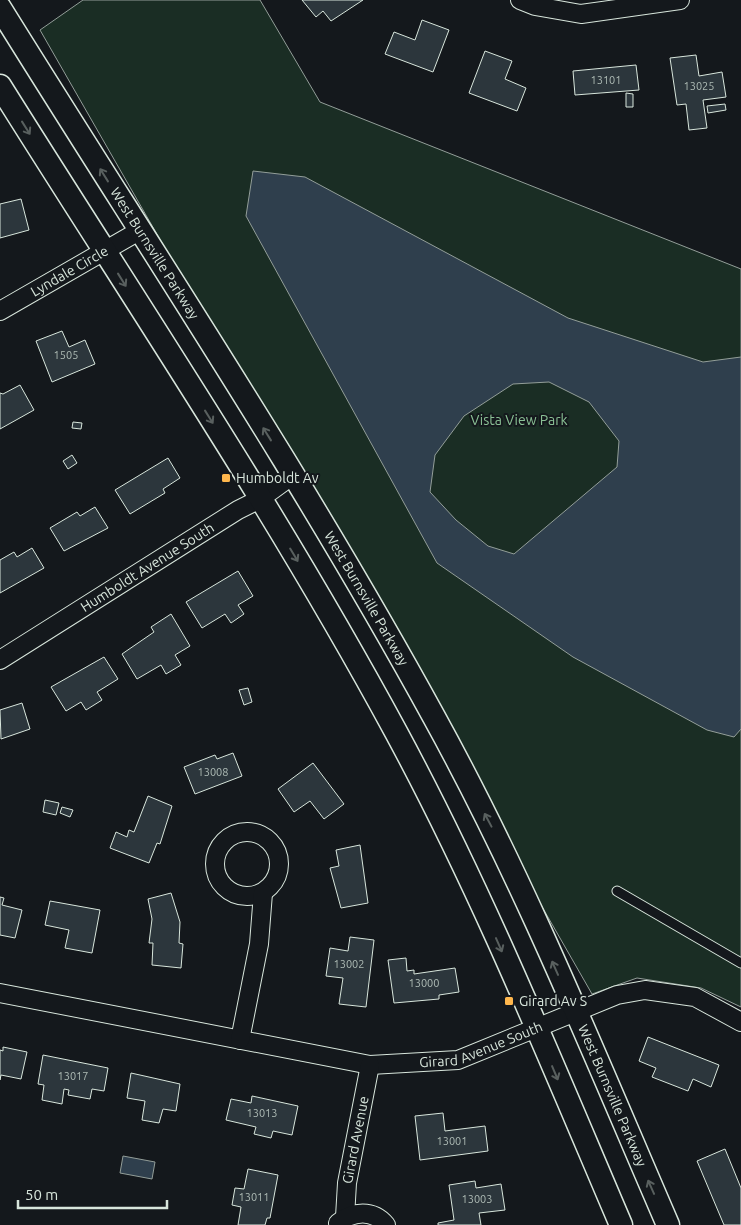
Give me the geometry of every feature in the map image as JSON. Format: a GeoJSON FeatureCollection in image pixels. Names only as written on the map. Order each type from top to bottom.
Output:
{"type":"FeatureCollection","features":[{"type":"Feature","properties":{"kind":"street"},"geometry":{"type":"LineString","coordinates":[[520,0],[534,6],[581,14],[680,0]]}},
{"type":"Feature","properties":{"kind":"street","name":"West Burnsville Parkway"},"geometry":{"type":"LineString","coordinates":[[0,8],[138,231],[293,475],[439,726],[494,831],[576,1012],[668,1225]]}},
{"type":"Feature","properties":{"kind":"street"},"geometry":{"type":"LineString","coordinates":[[0,86],[260,499],[329,614],[396,732],[458,852],[622,1225]]}},
{"type":"Feature","properties":{"kind":"street","name":"Lyndale Circle"},"geometry":{"type":"LineString","coordinates":[[0,311],[138,231]]}},
{"type":"Feature","properties":{"kind":"street","name":"Humboldt Avenue South"},"geometry":{"type":"LineString","coordinates":[[0,660],[238,510],[260,499],[293,475]]}},
{"type":"Feature","properties":{"kind":"street"},"geometry":{"type":"LineString","coordinates":[[240,1040],[259,944],[263,893]]}},
{"type":"Feature","properties":{"kind":"street","name":"Girard Avenue South"},"geometry":{"type":"LineString","coordinates":[[0,992],[370,1065],[458,1060],[616,994],[645,990],[695,997],[741,1022]]}},
{"type":"Feature","properties":{"kind":"street","name":"Girard Avenue"},"geometry":{"type":"LineString","coordinates":[[340,1221],[370,1065]]}},
{"type":"Feature","properties":{"kind":"street","name":"Girard Avenue"},"geometry":{"type":"LineString","coordinates":[[340,1221],[354,1213],[364,1213],[374,1215],[386,1225]]}},
{"type":"Feature","properties":{"kind":"lane"},"geometry":{"type":"LineString","coordinates":[[617,892],[741,963]]}},
{"type":"Feature","properties":{"kind":"green space","name":"Vista View Park"},"geometry":{"type":"Polygon","coordinates":[[[83,0],[260,0],[320,102],[741,269],[741,1007],[701,988],[637,978],[592,994],[40,30],[83,0]]]}},
{"type":"Feature","properties":{"kind":"water"},"geometry":{"type":"Polygon","coordinates":[[[253,171],[305,177],[568,318],[703,362],[741,357],[741,729],[734,737],[707,730],[573,657],[437,563],[246,216],[253,171]],[[549,382],[513,384],[464,416],[435,455],[430,492],[456,520],[488,546],[514,554],[617,467],[619,441],[589,402],[549,382]]]}},
{"type":"Feature","properties":{"kind":"water"},"geometry":{"type":"Polygon","coordinates":[[[123,1156],[155,1162],[152,1179],[120,1173],[123,1156]]]}},
{"type":"Feature","properties":{"kind":"building"},"geometry":{"type":"Polygon","coordinates":[[[302,0],[363,0],[331,21],[323,11],[316,17],[302,0]]]}},
{"type":"Feature","properties":{"kind":"building"},"geometry":{"type":"Polygon","coordinates":[[[422,20],[449,30],[433,72],[385,54],[394,32],[415,40],[422,20]]]}},
{"type":"Feature","properties":{"kind":"building"},"geometry":{"type":"Polygon","coordinates":[[[485,51],[512,61],[505,79],[526,88],[517,111],[469,93],[485,51]]]}},
{"type":"Feature","properties":{"kind":"building"},"geometry":{"type":"Polygon","coordinates":[[[696,55],[699,76],[722,72],[726,97],[703,100],[707,128],[689,130],[686,104],[677,105],[670,58],[696,55]]]}},
{"type":"Feature","properties":{"kind":"building"},"geometry":{"type":"Polygon","coordinates":[[[636,65],[639,90],[575,95],[573,71],[636,65]]]}},
{"type":"Feature","properties":{"kind":"building"},"geometry":{"type":"Polygon","coordinates":[[[626,93],[633,94],[633,107],[626,107],[626,93]]]}},
{"type":"Feature","properties":{"kind":"building"},"geometry":{"type":"Polygon","coordinates":[[[725,104],[726,110],[708,113],[707,106],[725,104]]]}},
{"type":"Feature","properties":{"kind":"building"},"geometry":{"type":"Polygon","coordinates":[[[21,199],[29,230],[0,238],[0,204],[21,199]]]}},
{"type":"Feature","properties":{"kind":"building"},"geometry":{"type":"Polygon","coordinates":[[[62,331],[69,347],[85,340],[95,364],[52,382],[36,341],[62,331]]]}},
{"type":"Feature","properties":{"kind":"building"},"geometry":{"type":"Polygon","coordinates":[[[20,385],[34,410],[0,429],[0,393],[3,394],[20,385]]]}},
{"type":"Feature","properties":{"kind":"building"},"geometry":{"type":"Polygon","coordinates":[[[73,422],[82,423],[81,429],[72,428],[73,422]]]}},
{"type":"Feature","properties":{"kind":"building"},"geometry":{"type":"Polygon","coordinates":[[[72,455],[77,463],[68,469],[63,461],[72,455]]]}},
{"type":"Feature","properties":{"kind":"building"},"geometry":{"type":"Polygon","coordinates":[[[168,458],[180,478],[163,489],[165,493],[130,514],[115,490],[168,458]]]}},
{"type":"Feature","properties":{"kind":"building"},"geometry":{"type":"Polygon","coordinates":[[[95,507],[108,528],[64,551],[50,528],[77,512],[80,516],[95,507]]]}},
{"type":"Feature","properties":{"kind":"building"},"geometry":{"type":"Polygon","coordinates":[[[32,548],[44,568],[0,593],[0,560],[14,552],[17,557],[32,548]]]}},
{"type":"Feature","properties":{"kind":"building"},"geometry":{"type":"Polygon","coordinates":[[[238,571],[253,596],[238,605],[244,614],[231,623],[225,614],[202,628],[186,602],[238,571]]]}},
{"type":"Feature","properties":{"kind":"building"},"geometry":{"type":"Polygon","coordinates":[[[171,614],[190,646],[175,655],[181,665],[166,674],[161,665],[137,679],[122,654],[154,632],[151,627],[171,614]]]}},
{"type":"Feature","properties":{"kind":"building"},"geometry":{"type":"Polygon","coordinates":[[[104,657],[118,679],[97,692],[102,700],[86,710],[81,702],[66,711],[51,687],[104,657]]]}},
{"type":"Feature","properties":{"kind":"building"},"geometry":{"type":"Polygon","coordinates":[[[248,688],[252,702],[244,705],[239,690],[248,688]]]}},
{"type":"Feature","properties":{"kind":"building"},"geometry":{"type":"Polygon","coordinates":[[[22,703],[30,729],[1,739],[0,710],[22,703]]]}},
{"type":"Feature","properties":{"kind":"building"},"geometry":{"type":"Polygon","coordinates":[[[233,753],[242,776],[195,794],[184,767],[215,755],[217,759],[233,753]]]}},
{"type":"Feature","properties":{"kind":"building"},"geometry":{"type":"Polygon","coordinates":[[[313,763],[344,804],[324,819],[310,801],[294,812],[278,789],[313,763]]]}},
{"type":"Feature","properties":{"kind":"building"},"geometry":{"type":"Polygon","coordinates":[[[148,796],[172,806],[160,844],[157,843],[149,863],[110,848],[116,832],[127,837],[129,830],[134,832],[148,796]]]}},
{"type":"Feature","properties":{"kind":"building"},"geometry":{"type":"Polygon","coordinates":[[[45,800],[59,803],[56,815],[43,812],[45,800]]]}},
{"type":"Feature","properties":{"kind":"building"},"geometry":{"type":"Polygon","coordinates":[[[62,807],[73,810],[70,817],[60,813],[62,807]]]}},
{"type":"Feature","properties":{"kind":"building"},"geometry":{"type":"Polygon","coordinates":[[[360,845],[368,903],[341,908],[330,868],[339,866],[336,850],[360,845]]]}},
{"type":"Feature","properties":{"kind":"building"},"geometry":{"type":"Polygon","coordinates":[[[171,893],[180,922],[179,943],[183,944],[181,968],[152,965],[153,943],[149,943],[152,919],[148,899],[171,893]]]}},
{"type":"Feature","properties":{"kind":"building"},"geometry":{"type":"Polygon","coordinates":[[[0,897],[4,898],[2,905],[22,910],[15,938],[0,935],[0,897]]]}},
{"type":"Feature","properties":{"kind":"building"},"geometry":{"type":"Polygon","coordinates":[[[50,901],[100,910],[92,953],[65,948],[69,930],[45,925],[50,901]]]}},
{"type":"Feature","properties":{"kind":"building"},"geometry":{"type":"Polygon","coordinates":[[[350,937],[374,940],[366,1007],[339,1004],[343,978],[326,976],[330,948],[348,951],[350,937]]]}},
{"type":"Feature","properties":{"kind":"building"},"geometry":{"type":"Polygon","coordinates":[[[406,958],[407,971],[414,970],[414,974],[455,968],[459,992],[439,995],[439,999],[394,1003],[388,960],[406,958]]]}},
{"type":"Feature","properties":{"kind":"building"},"geometry":{"type":"Polygon","coordinates":[[[648,1037],[719,1065],[711,1087],[693,1079],[688,1091],[652,1077],[656,1068],[639,1061],[648,1037]]]}},
{"type":"Feature","properties":{"kind":"building"},"geometry":{"type":"Polygon","coordinates":[[[3,1047],[27,1052],[21,1079],[1,1075],[0,1080],[0,1050],[3,1051],[3,1047]]]}},
{"type":"Feature","properties":{"kind":"building"},"geometry":{"type":"Polygon","coordinates":[[[43,1055],[108,1068],[104,1091],[92,1089],[90,1099],[68,1095],[69,1090],[64,1089],[62,1104],[42,1100],[44,1085],[38,1084],[43,1055]]]}},
{"type":"Feature","properties":{"kind":"building"},"geometry":{"type":"Polygon","coordinates":[[[131,1073],[180,1084],[176,1111],[163,1109],[159,1123],[142,1120],[145,1101],[127,1098],[131,1073]]]}},
{"type":"Feature","properties":{"kind":"building"},"geometry":{"type":"Polygon","coordinates":[[[252,1096],[298,1106],[292,1135],[273,1131],[271,1138],[254,1134],[256,1127],[226,1120],[231,1099],[251,1103],[252,1096]]]}},
{"type":"Feature","properties":{"kind":"building"},"geometry":{"type":"Polygon","coordinates":[[[443,1113],[445,1131],[485,1126],[488,1151],[420,1160],[415,1116],[443,1113]]]}},
{"type":"Feature","properties":{"kind":"building"},"geometry":{"type":"Polygon","coordinates":[[[725,1149],[741,1188],[741,1225],[724,1225],[697,1161],[725,1149]]]}},
{"type":"Feature","properties":{"kind":"building"},"geometry":{"type":"Polygon","coordinates":[[[248,1169],[278,1175],[270,1218],[267,1218],[265,1225],[238,1225],[241,1207],[232,1205],[235,1188],[244,1189],[248,1169]]]}},
{"type":"Feature","properties":{"kind":"building"},"geometry":{"type":"Polygon","coordinates":[[[475,1181],[476,1188],[501,1184],[505,1210],[479,1213],[481,1225],[438,1225],[438,1223],[454,1220],[449,1185],[475,1181]]]}},
{"type":"Feature","properties":{"kind":"place","name":"Humboldt Av"},"geometry":{"type":"Point","coordinates":[226,478]}},
{"type":"Feature","properties":{"kind":"place","name":"Girard Av S"},"geometry":{"type":"Point","coordinates":[509,1001]}}]}
